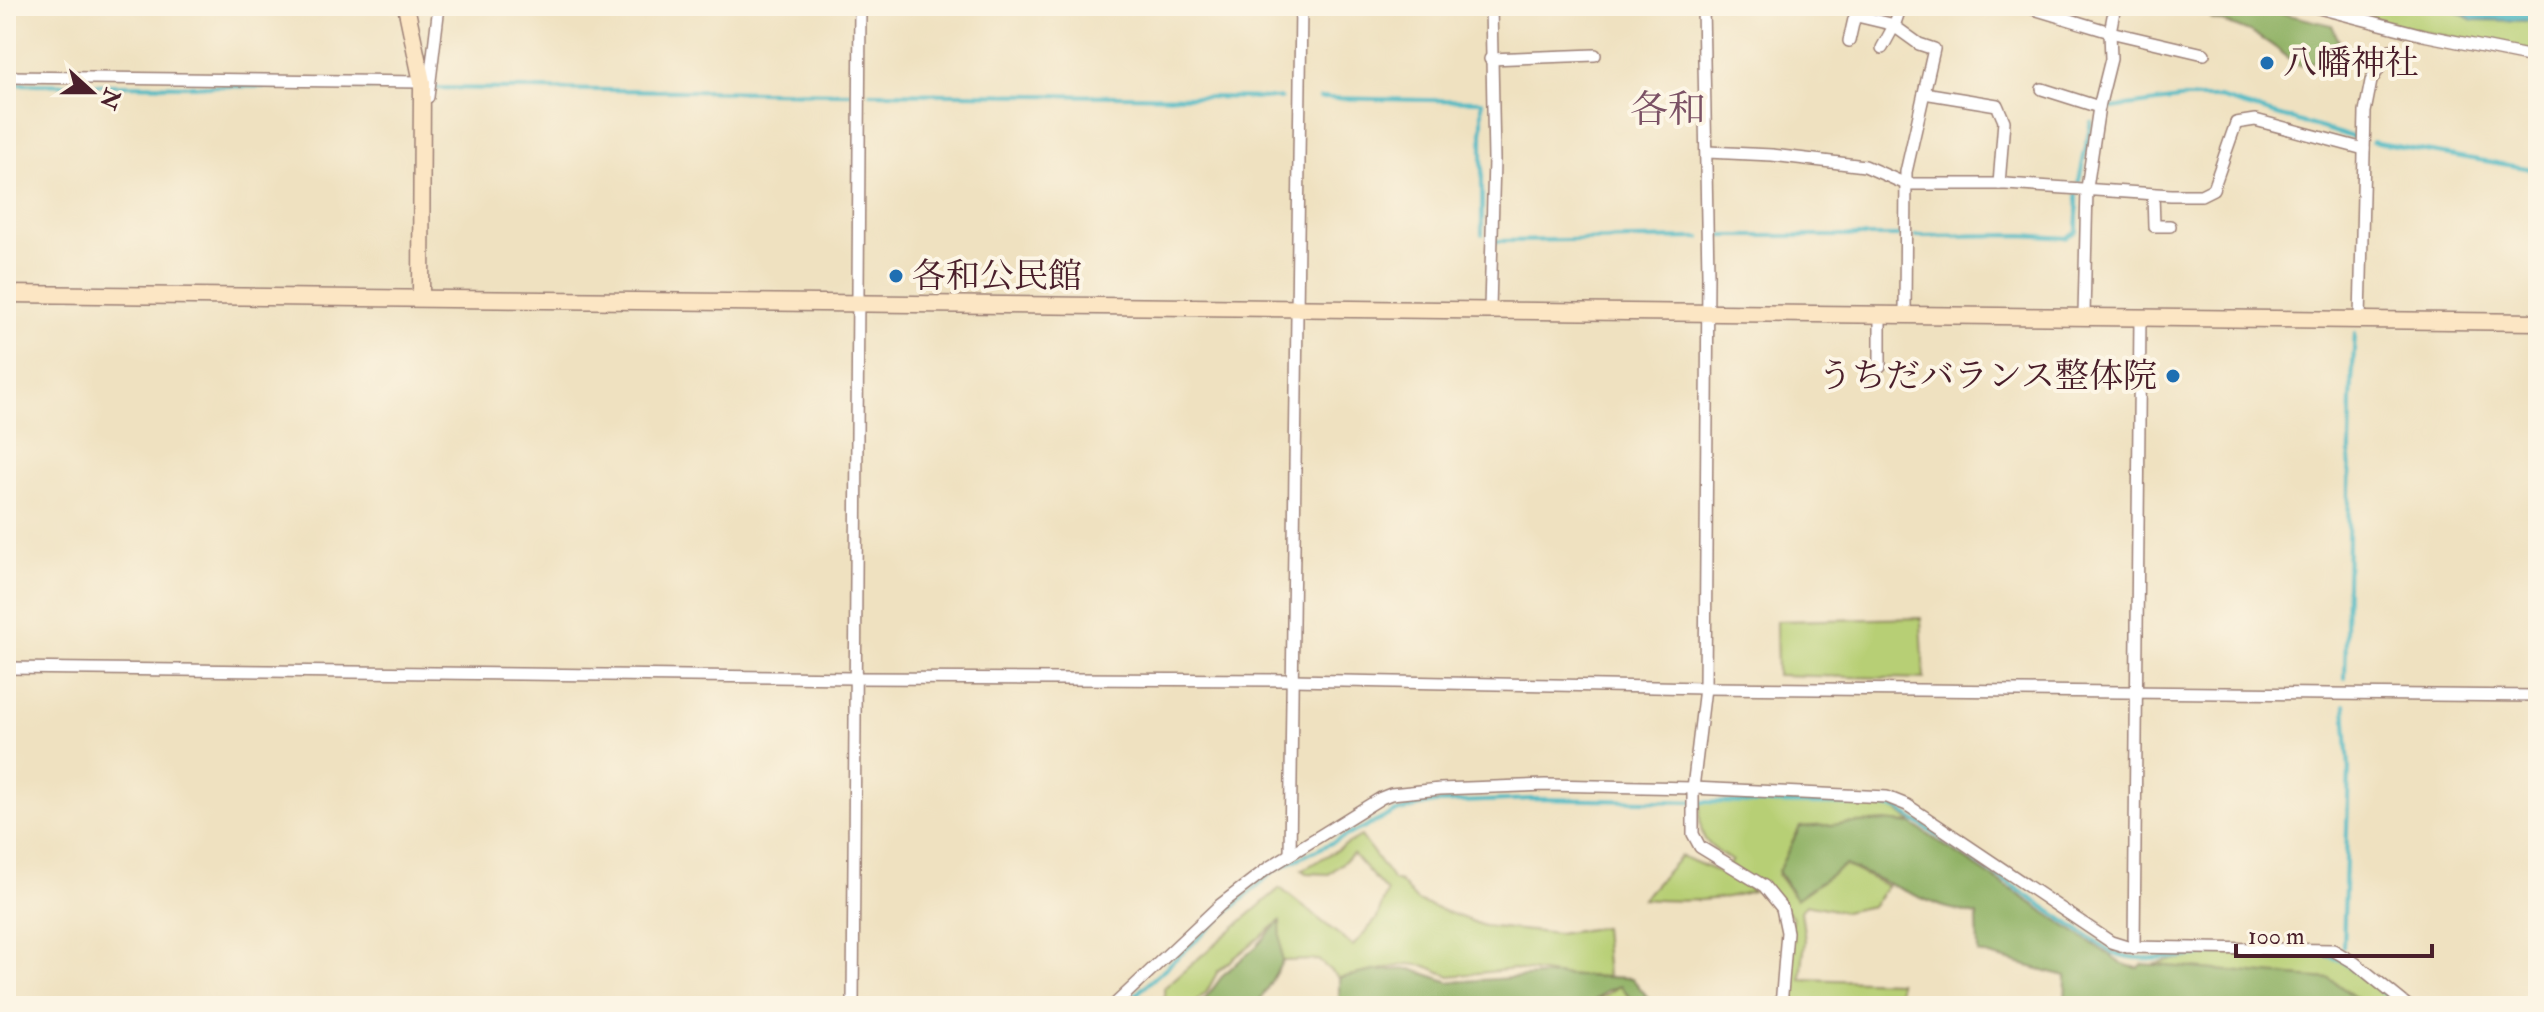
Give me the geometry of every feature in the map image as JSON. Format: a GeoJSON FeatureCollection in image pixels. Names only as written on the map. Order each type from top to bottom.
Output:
{"type":"FeatureCollection","features":[{"type":"Feature","properties":{"kind":"street"},"geometry":{"type":"LineString","coordinates":[[406,6],[422,82],[421,298]]}},
{"type":"Feature","properties":{"kind":"street"},"geometry":{"type":"LineString","coordinates":[[422,105],[428,97],[433,71],[439,6]]}},
{"type":"Feature","properties":{"kind":"street"},"geometry":{"type":"LineString","coordinates":[[853,1006],[860,6]]}},
{"type":"Feature","properties":{"kind":"street"},"geometry":{"type":"LineString","coordinates":[[1290,854],[1301,6]]}},
{"type":"Feature","properties":{"kind":"street"},"geometry":{"type":"LineString","coordinates":[[1490,309],[1494,160],[1491,6]]}},
{"type":"Feature","properties":{"kind":"street"},"geometry":{"type":"LineString","coordinates":[[1703,6],[1708,312],[1705,688],[1693,788],[1693,834],[1700,847],[1764,886],[1782,908],[1787,932],[1781,1006]]}},
{"type":"Feature","properties":{"kind":"street"},"geometry":{"type":"LineString","coordinates":[[1882,48],[1895,26],[1901,6]]}},
{"type":"Feature","properties":{"kind":"street"},"geometry":{"type":"LineString","coordinates":[[2024,6],[2110,32],[2204,54]]}},
{"type":"Feature","properties":{"kind":"street"},"geometry":{"type":"LineString","coordinates":[[2084,315],[2087,188],[2099,107],[2111,59],[2110,32],[2115,6]]}},
{"type":"Feature","properties":{"kind":"street"},"geometry":{"type":"LineString","coordinates":[[2311,6],[2423,35],[2538,58]]}},
{"type":"Feature","properties":{"kind":"street"},"geometry":{"type":"LineString","coordinates":[[1849,41],[1857,16],[1895,26],[1919,44],[1934,49],[1906,172],[1905,314]]}},
{"type":"Feature","properties":{"kind":"street"},"geometry":{"type":"LineString","coordinates":[[2360,319],[2365,112],[2371,81],[2390,50]]}},
{"type":"Feature","properties":{"kind":"street"},"geometry":{"type":"LineString","coordinates":[[1490,59],[1595,55]]}},
{"type":"Feature","properties":{"kind":"street"},"geometry":{"type":"LineString","coordinates":[[6,77],[422,82]]}},
{"type":"Feature","properties":{"kind":"street"},"geometry":{"type":"LineString","coordinates":[[2042,89],[2099,107]]}},
{"type":"Feature","properties":{"kind":"street"},"geometry":{"type":"LineString","coordinates":[[1924,93],[1997,105],[2004,121],[1999,184]]}},
{"type":"Feature","properties":{"kind":"street"},"geometry":{"type":"LineString","coordinates":[[1707,152],[1772,155],[1865,166],[1906,184],[1999,184],[2201,195],[2213,189],[2236,123],[2244,120],[2255,120],[2364,149]]}},
{"type":"Feature","properties":{"kind":"street"},"geometry":{"type":"LineString","coordinates":[[2153,194],[2154,226],[2170,226]]}},
{"type":"Feature","properties":{"kind":"street"},"geometry":{"type":"LineString","coordinates":[[6,294],[2538,322]]}},
{"type":"Feature","properties":{"kind":"street"},"geometry":{"type":"LineString","coordinates":[[1880,313],[1880,366]]}},
{"type":"Feature","properties":{"kind":"street"},"geometry":{"type":"LineString","coordinates":[[2134,948],[2140,316]]}},
{"type":"Feature","properties":{"kind":"street"},"geometry":{"type":"LineString","coordinates":[[6,668],[2538,696]]}},
{"type":"Feature","properties":{"kind":"street"},"geometry":{"type":"LineString","coordinates":[[1113,1006],[1220,905],[1290,854],[1391,794],[1545,785],[1887,797],[1907,805],[2111,942],[2134,948],[2333,950],[2355,963],[2408,1006]]}},
{"type":"Feature","properties":{"kind":"green space"},"geometry":{"type":"Polygon","coordinates":[[[2215,6],[2250,6],[2332,25],[2344,53],[2298,66],[2258,36],[2211,19],[2215,6]]]}},
{"type":"Feature","properties":{"kind":"green space"},"geometry":{"type":"Polygon","coordinates":[[[2319,6],[2538,6],[2538,53],[2425,32],[2319,6]]]}},
{"type":"Feature","properties":{"kind":"green space"},"geometry":{"type":"Polygon","coordinates":[[[1921,618],[1924,679],[1777,675],[1776,621],[1921,618]]]}},
{"type":"Feature","properties":{"kind":"green space"},"geometry":{"type":"Polygon","coordinates":[[[1849,801],[1887,804],[1912,822],[1800,827],[1778,875],[1794,896],[1845,865],[1887,886],[1872,906],[1844,912],[1806,904],[1801,911],[1805,941],[1801,979],[1899,982],[1899,1006],[1789,1006],[1792,916],[1733,868],[1735,880],[1753,891],[1698,900],[1642,899],[1681,856],[1721,873],[1732,861],[1704,838],[1700,823],[1701,802],[1849,801]]]}},
{"type":"Feature","properties":{"kind":"green space"},"geometry":{"type":"Polygon","coordinates":[[[1885,821],[1912,824],[2125,965],[2330,979],[2367,1006],[2065,1006],[2066,976],[1978,953],[1977,915],[1940,906],[1845,865],[1796,899],[1778,871],[1800,827],[1885,821]]]}},
{"type":"Feature","properties":{"kind":"green space"},"geometry":{"type":"Polygon","coordinates":[[[1361,836],[1393,880],[1400,882],[1417,901],[1484,926],[1558,934],[1603,927],[1607,977],[1555,975],[1515,969],[1450,976],[1426,966],[1409,964],[1339,978],[1318,960],[1282,961],[1279,922],[1218,971],[1206,993],[1190,1006],[1165,1006],[1164,988],[1280,888],[1353,946],[1376,920],[1387,892],[1353,854],[1329,874],[1302,870],[1361,836]]]}},
{"type":"Feature","properties":{"kind":"green space"},"geometry":{"type":"Polygon","coordinates":[[[1280,921],[1282,962],[1257,1006],[1200,1006],[1224,974],[1280,921]]]}},
{"type":"Feature","properties":{"kind":"green space"},"geometry":{"type":"Polygon","coordinates":[[[2339,953],[2411,1006],[2367,1006],[2330,979],[2138,969],[2162,962],[2212,955],[2339,953]]]}},
{"type":"Feature","properties":{"kind":"green space"},"geometry":{"type":"Polygon","coordinates":[[[1411,969],[1450,982],[1555,975],[1632,978],[1655,1006],[1637,1006],[1620,986],[1606,991],[1588,1006],[1339,1006],[1339,978],[1374,971],[1411,969]]]}},
{"type":"Feature","properties":{"kind":"green space"},"geometry":{"type":"Polygon","coordinates":[[[1620,986],[1637,1006],[1588,1006],[1620,986]]]}},
{"type":"Feature","properties":{"kind":"water"},"geometry":{"type":"Polygon","coordinates":[[[2447,6],[2538,6],[2538,21],[2473,20],[2447,6]]]}},
{"type":"Feature","properties":{"kind":"waterway"},"geometry":{"type":"LineString","coordinates":[[9,84],[408,88]]}},
{"type":"Feature","properties":{"kind":"waterway"},"geometry":{"type":"LineString","coordinates":[[435,88],[850,93]]}},
{"type":"Feature","properties":{"kind":"waterway"},"geometry":{"type":"LineString","coordinates":[[870,93],[1281,98]]}},
{"type":"Feature","properties":{"kind":"waterway"},"geometry":{"type":"LineString","coordinates":[[1320,98],[1482,101],[1482,234]]}},
{"type":"Feature","properties":{"kind":"waterway"},"geometry":{"type":"LineString","coordinates":[[2112,108],[2187,98],[2219,98],[2356,138]]}},
{"type":"Feature","properties":{"kind":"waterway"},"geometry":{"type":"LineString","coordinates":[[2079,181],[2091,122]]}},
{"type":"Feature","properties":{"kind":"waterway"},"geometry":{"type":"LineString","coordinates":[[2372,142],[2538,170]]}},
{"type":"Feature","properties":{"kind":"waterway"},"geometry":{"type":"LineString","coordinates":[[1916,236],[2023,235],[2066,238],[2077,231],[2077,195]]}},
{"type":"Feature","properties":{"kind":"waterway"},"geometry":{"type":"LineString","coordinates":[[1722,236],[1899,236]]}},
{"type":"Feature","properties":{"kind":"waterway"},"geometry":{"type":"LineString","coordinates":[[1497,241],[1700,238]]}},
{"type":"Feature","properties":{"kind":"waterway"},"geometry":{"type":"LineString","coordinates":[[2345,678],[2355,333]]}},
{"type":"Feature","properties":{"kind":"waterway"},"geometry":{"type":"LineString","coordinates":[[2343,947],[2349,769],[2345,705]]}},
{"type":"Feature","properties":{"kind":"waterway"},"geometry":{"type":"LineString","coordinates":[[1123,1006],[1275,870],[1396,812],[1434,803],[1533,799],[1876,805],[1898,809],[2113,953],[2153,959],[2221,953]]}},
{"type":"Feature","properties":{"kind":"waterway"},"geometry":{"type":"LineString","coordinates":[[2250,954],[2326,955],[2342,961],[2399,1006]]}},
{"type":"Feature","properties":{"kind":"place","name":"八幡神社"},"geometry":{"type":"Point","coordinates":[2267,63]}},
{"type":"Feature","properties":{"kind":"place","name":"各和公民館"},"geometry":{"type":"Point","coordinates":[896,276]}},
{"type":"Feature","properties":{"kind":"place","name":"うちだバランス整体院"},"geometry":{"type":"Point","coordinates":[2173,376]}},
{"type":"Feature","properties":{"kind":"district","name":"各和"},"geometry":{"type":"Point","coordinates":[1668,110]}}]}
